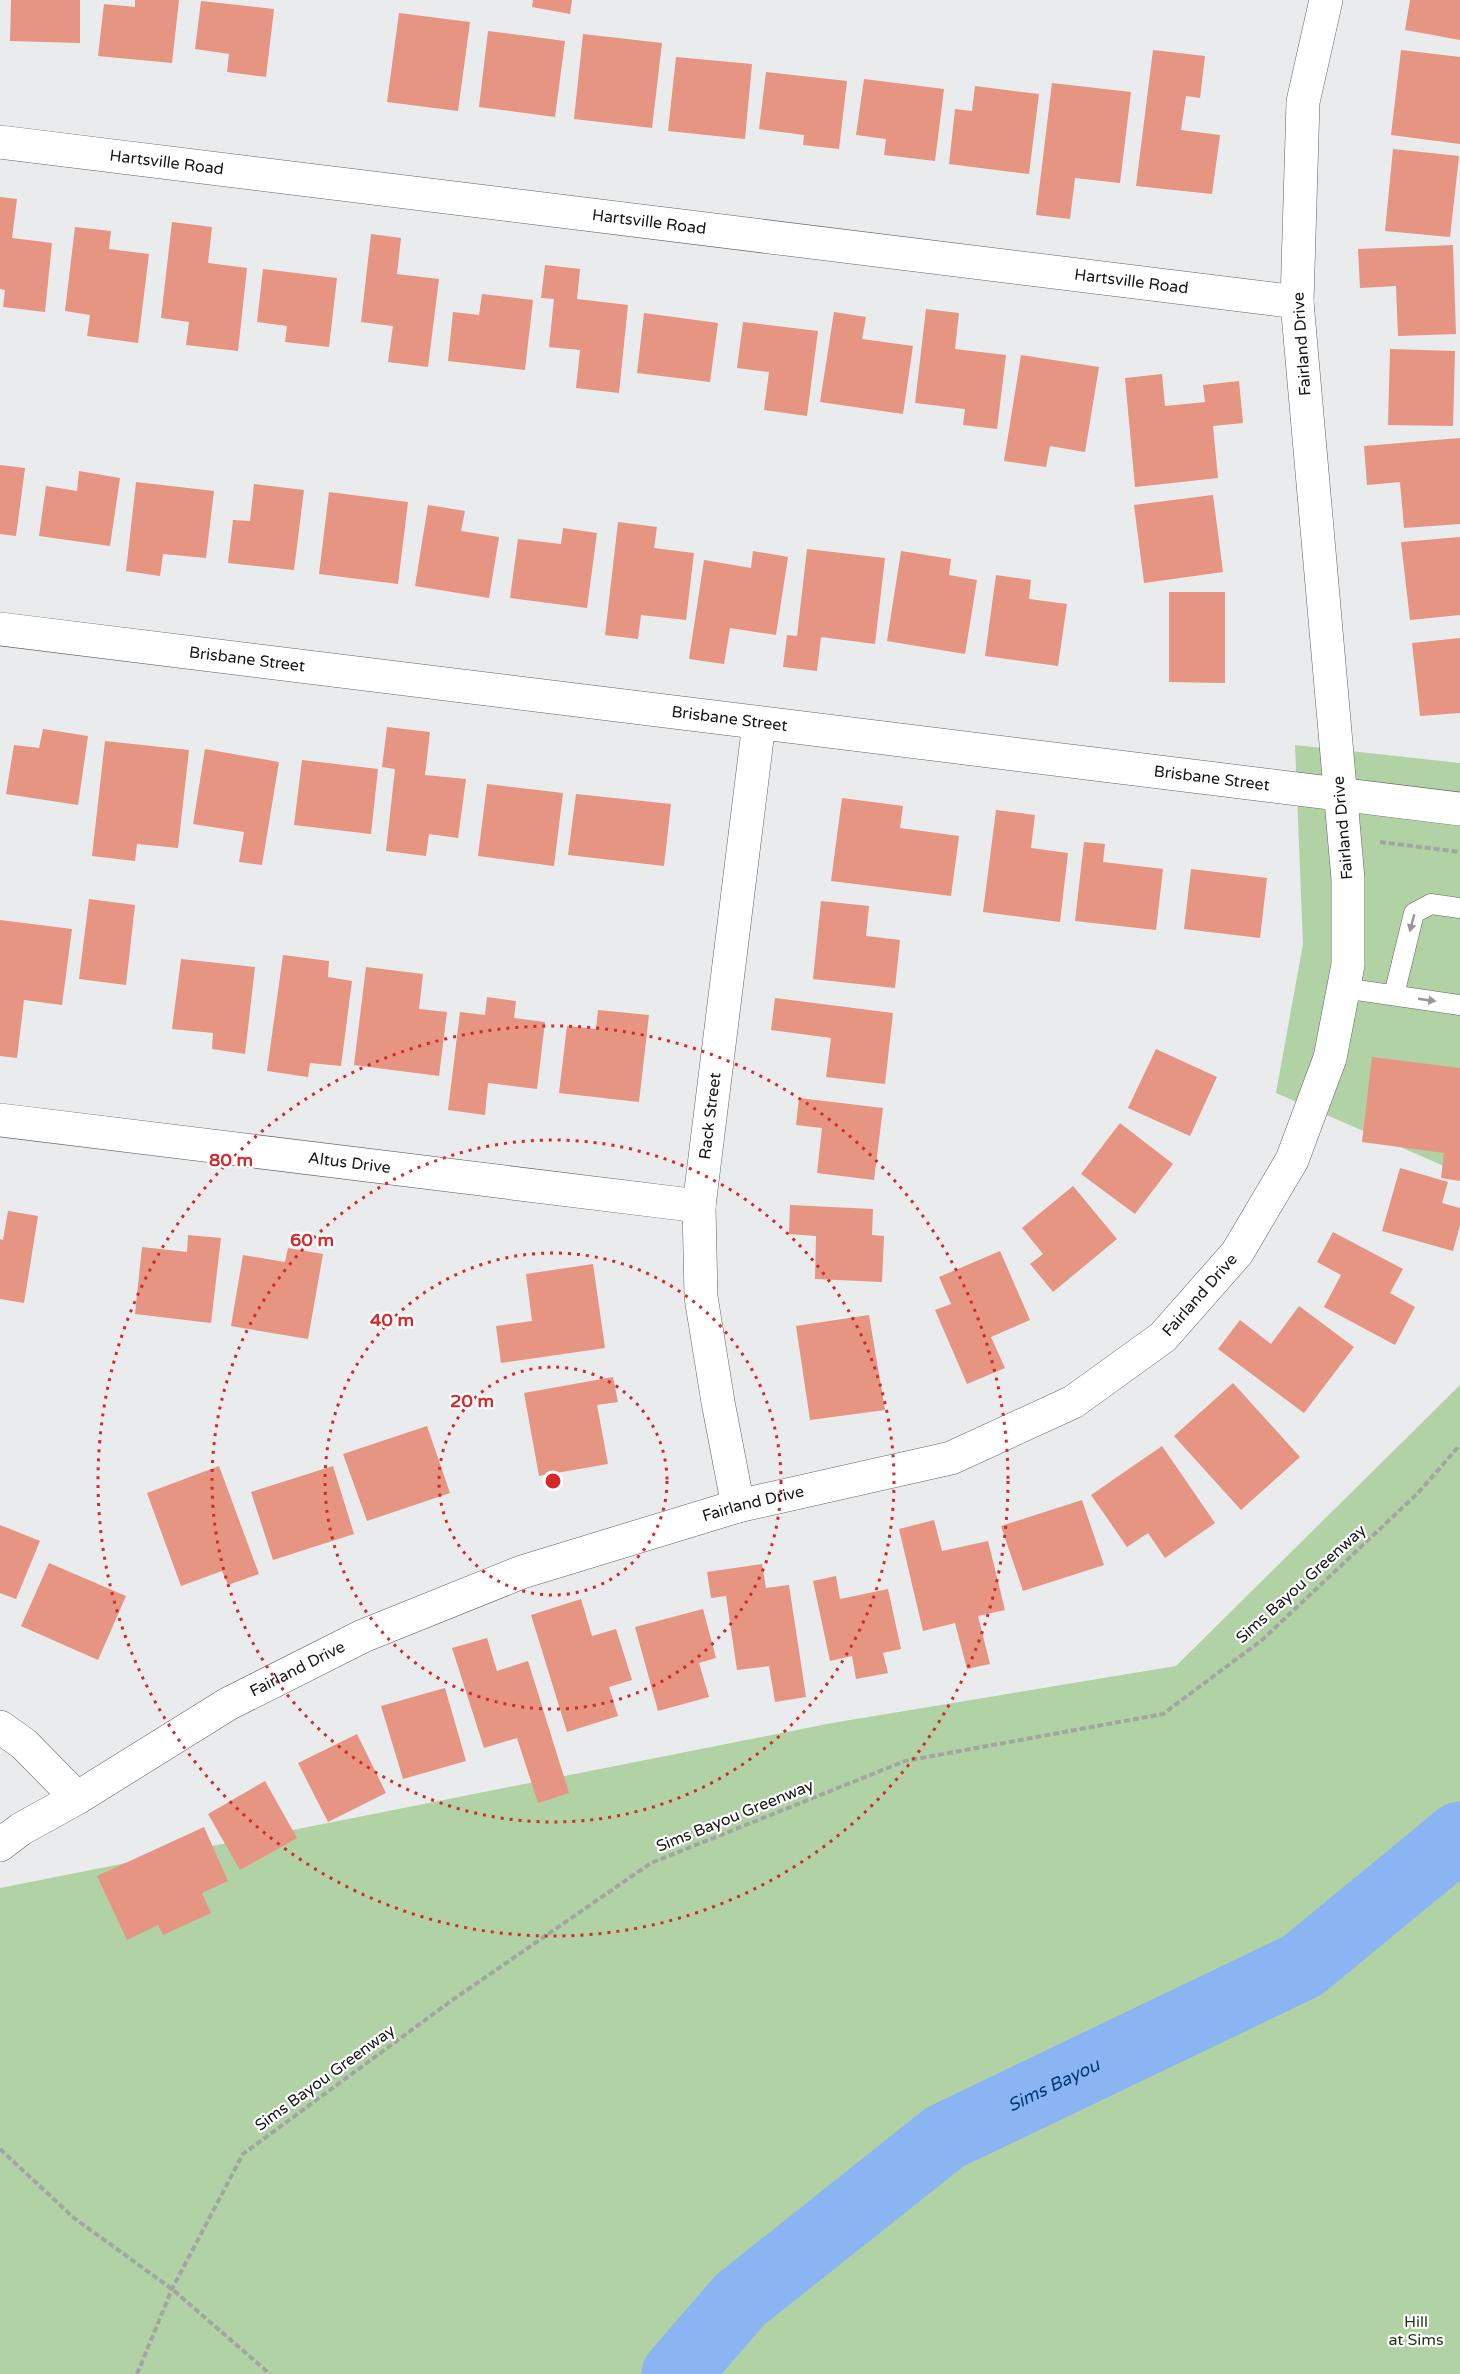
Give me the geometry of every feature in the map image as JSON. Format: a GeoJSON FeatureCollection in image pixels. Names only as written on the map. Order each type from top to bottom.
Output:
{"type":"FeatureCollection","features":[{"type":"Feature","properties":{"kind":"street","name":"Fairland Drive"},"geometry":{"type":"LineString","coordinates":[[0,1845],[21,1829],[76,1798],[228,1704],[363,1636],[522,1572],[738,1506],[951,1458],[1073,1402],[1163,1337],[1237,1253],[1292,1160],[1330,1058],[1348,965],[1348,879],[1297,302],[1303,102],[1326,0]]}},
{"type":"Feature","properties":{"kind":"street","name":"Hartsville Road"},"geometry":{"type":"LineString","coordinates":[[0,142],[1297,302]]}},
{"type":"Feature","properties":{"kind":"street","name":"Brisbane Street"},"geometry":{"type":"LineString","coordinates":[[0,629],[1460,809]]}},
{"type":"Feature","properties":{"kind":"street","name":"Rack Street"},"geometry":{"type":"LineString","coordinates":[[738,1506],[701,1297],[699,1206],[759,723]]}},
{"type":"Feature","properties":{"kind":"street","name":"Altus Drive"},"geometry":{"type":"LineString","coordinates":[[0,1120],[699,1206]]}},
{"type":"Feature","properties":{"kind":"street"},"geometry":{"type":"LineString","coordinates":[[0,1727],[24,1744],[76,1798]]}},
{"type":"Feature","properties":{"kind":"lane"},"geometry":{"type":"LineString","coordinates":[[1394,995],[1414,913],[1431,904],[1460,908]]}},
{"type":"Feature","properties":{"kind":"lane"},"geometry":{"type":"LineString","coordinates":[[1343,988],[1460,1005]]}},
{"type":"Feature","properties":{"kind":"path"},"geometry":{"type":"LineString","coordinates":[[1373,841],[1460,852]]}},
{"type":"Feature","properties":{"kind":"path","name":"Sims Bayou Greenway"},"geometry":{"type":"LineString","coordinates":[[137,2374],[171,2289],[243,2154],[451,2001],[651,1863],[905,1761],[1163,1714],[1262,1640],[1417,1494],[1460,1445]]}},
{"type":"Feature","properties":{"kind":"path"},"geometry":{"type":"LineString","coordinates":[[0,2149],[74,2218],[171,2289],[270,2374]]}},
{"type":"Feature","properties":{"kind":"green space"},"geometry":{"type":"Polygon","coordinates":[[[1295,745],[1460,763],[1460,1173],[1276,1093],[1303,944],[1295,745]]]}},
{"type":"Feature","properties":{"kind":"green space","name":"Hill at Sims"},"geometry":{"type":"Polygon","coordinates":[[[1460,1385],[1460,2374],[0,2374],[0,1888],[832,1723],[1176,1666],[1460,1385]]]}},
{"type":"Feature","properties":{"kind":"building"},"geometry":{"type":"Polygon","coordinates":[[[11,0],[80,0],[80,43],[10,41],[11,0]]]}},
{"type":"Feature","properties":{"kind":"building"},"geometry":{"type":"Polygon","coordinates":[[[135,0],[179,0],[172,63],[98,56],[104,4],[135,7],[135,0]]]}},
{"type":"Feature","properties":{"kind":"building"},"geometry":{"type":"Polygon","coordinates":[[[533,0],[572,0],[570,14],[532,7],[533,0]]]}},
{"type":"Feature","properties":{"kind":"building"},"geometry":{"type":"Polygon","coordinates":[[[1410,0],[1460,0],[1460,40],[1405,30],[1410,0]]]}},
{"type":"Feature","properties":{"kind":"building"},"geometry":{"type":"Polygon","coordinates":[[[201,1],[274,9],[266,77],[227,72],[229,54],[195,49],[201,1]]]}},
{"type":"Feature","properties":{"kind":"building"},"geometry":{"type":"Polygon","coordinates":[[[399,13],[470,22],[458,111],[387,102],[399,13]]]}},
{"type":"Feature","properties":{"kind":"building"},"geometry":{"type":"Polygon","coordinates":[[[488,31],[565,41],[555,117],[479,107],[488,31]]]}},
{"type":"Feature","properties":{"kind":"building"},"geometry":{"type":"Polygon","coordinates":[[[583,34],[662,43],[652,128],[574,119],[583,34]]]}},
{"type":"Feature","properties":{"kind":"building"},"geometry":{"type":"Polygon","coordinates":[[[1153,50],[1205,56],[1200,98],[1186,96],[1181,130],[1220,135],[1212,194],[1136,186],[1153,50]]]}},
{"type":"Feature","properties":{"kind":"building"},"geometry":{"type":"Polygon","coordinates":[[[1401,50],[1460,57],[1460,144],[1391,135],[1401,50]]]}},
{"type":"Feature","properties":{"kind":"building"},"geometry":{"type":"Polygon","coordinates":[[[676,57],[752,64],[745,139],[668,131],[676,57]]]}},
{"type":"Feature","properties":{"kind":"building"},"geometry":{"type":"Polygon","coordinates":[[[766,72],[847,81],[839,149],[803,145],[804,135],[759,129],[766,72]]]}},
{"type":"Feature","properties":{"kind":"building"},"geometry":{"type":"Polygon","coordinates":[[[864,79],[944,89],[935,161],[884,155],[886,139],[856,135],[864,79]]]}},
{"type":"Feature","properties":{"kind":"building"},"geometry":{"type":"Polygon","coordinates":[[[1052,83],[1131,92],[1120,183],[1075,178],[1070,219],[1036,215],[1052,83]]]}},
{"type":"Feature","properties":{"kind":"building"},"geometry":{"type":"Polygon","coordinates":[[[975,86],[1039,94],[1029,174],[949,164],[955,109],[972,111],[975,86]]]}},
{"type":"Feature","properties":{"kind":"building"},"geometry":{"type":"Polygon","coordinates":[[[1393,149],[1459,156],[1450,237],[1385,231],[1393,149]]]}},
{"type":"Feature","properties":{"kind":"building"},"geometry":{"type":"Polygon","coordinates":[[[0,197],[17,199],[12,238],[52,243],[45,312],[3,307],[5,290],[0,289],[0,197]]]}},
{"type":"Feature","properties":{"kind":"building"},"geometry":{"type":"Polygon","coordinates":[[[172,222],[212,227],[208,263],[247,268],[238,351],[186,345],[189,322],[161,318],[172,222]]]}},
{"type":"Feature","properties":{"kind":"building"},"geometry":{"type":"Polygon","coordinates":[[[75,227],[111,231],[109,249],[149,254],[138,343],[87,336],[90,315],[65,311],[75,227]]]}},
{"type":"Feature","properties":{"kind":"building"},"geometry":{"type":"Polygon","coordinates":[[[371,234],[401,238],[397,274],[439,279],[428,367],[388,362],[393,326],[361,322],[371,234]]]}},
{"type":"Feature","properties":{"kind":"building"},"geometry":{"type":"Polygon","coordinates":[[[1453,245],[1456,334],[1398,336],[1396,286],[1360,288],[1358,249],[1453,245]]]}},
{"type":"Feature","properties":{"kind":"building"},"geometry":{"type":"Polygon","coordinates":[[[545,265],[580,269],[577,299],[628,305],[619,393],[576,388],[580,350],[549,347],[554,299],[541,298],[545,265]]]}},
{"type":"Feature","properties":{"kind":"building"},"geometry":{"type":"Polygon","coordinates":[[[263,269],[337,278],[329,347],[285,342],[287,326],[257,322],[263,269]]]}},
{"type":"Feature","properties":{"kind":"building"},"geometry":{"type":"Polygon","coordinates":[[[482,294],[533,300],[525,370],[448,361],[453,312],[479,315],[482,294]]]}},
{"type":"Feature","properties":{"kind":"building"},"geometry":{"type":"Polygon","coordinates":[[[926,309],[959,313],[955,349],[1006,355],[997,429],[963,425],[965,409],[915,403],[926,309]]]}},
{"type":"Feature","properties":{"kind":"building"},"geometry":{"type":"Polygon","coordinates":[[[834,312],[866,317],[862,339],[913,346],[903,414],[820,402],[834,312]]]}},
{"type":"Feature","properties":{"kind":"building"},"geometry":{"type":"Polygon","coordinates":[[[644,313],[718,323],[710,382],[637,373],[644,313]]]}},
{"type":"Feature","properties":{"kind":"building"},"geometry":{"type":"Polygon","coordinates":[[[743,322],[818,331],[807,416],[764,410],[769,372],[737,368],[743,322]]]}},
{"type":"Feature","properties":{"kind":"building"},"geometry":{"type":"Polygon","coordinates":[[[1390,349],[1455,351],[1453,426],[1388,425],[1390,349]]]}},
{"type":"Feature","properties":{"kind":"building"},"geometry":{"type":"Polygon","coordinates":[[[1021,355],[1099,367],[1085,452],[1050,446],[1046,467],[1004,461],[1021,355]]]}},
{"type":"Feature","properties":{"kind":"building"},"geometry":{"type":"Polygon","coordinates":[[[1162,374],[1165,406],[1205,402],[1203,385],[1239,381],[1243,423],[1213,426],[1218,478],[1135,487],[1125,378],[1162,374]]]}},
{"type":"Feature","properties":{"kind":"building"},"geometry":{"type":"Polygon","coordinates":[[[1460,438],[1460,524],[1404,528],[1400,482],[1367,485],[1364,446],[1460,438]]]}},
{"type":"Feature","properties":{"kind":"building"},"geometry":{"type":"Polygon","coordinates":[[[0,465],[25,468],[16,536],[0,534],[0,465]]]}},
{"type":"Feature","properties":{"kind":"building"},"geometry":{"type":"Polygon","coordinates":[[[79,471],[120,478],[110,546],[39,536],[46,486],[77,491],[79,471]]]}},
{"type":"Feature","properties":{"kind":"building"},"geometry":{"type":"Polygon","coordinates":[[[136,482],[214,491],[206,558],[163,554],[160,576],[126,571],[136,482]]]}},
{"type":"Feature","properties":{"kind":"building"},"geometry":{"type":"Polygon","coordinates":[[[254,484],[304,490],[294,570],[228,563],[233,520],[250,521],[254,484]]]}},
{"type":"Feature","properties":{"kind":"building"},"geometry":{"type":"Polygon","coordinates":[[[329,492],[408,502],[398,584],[319,574],[329,492]]]}},
{"type":"Feature","properties":{"kind":"building"},"geometry":{"type":"Polygon","coordinates":[[[1213,495],[1223,572],[1144,583],[1134,505],[1213,495]]]}},
{"type":"Feature","properties":{"kind":"building"},"geometry":{"type":"Polygon","coordinates":[[[428,505],[465,511],[461,531],[499,537],[489,598],[415,586],[428,505]]]}},
{"type":"Feature","properties":{"kind":"building"},"geometry":{"type":"Polygon","coordinates":[[[618,522],[657,527],[654,548],[694,553],[686,620],[641,615],[638,639],[605,635],[618,522]]]}},
{"type":"Feature","properties":{"kind":"building"},"geometry":{"type":"Polygon","coordinates":[[[563,528],[597,533],[587,608],[510,598],[518,539],[561,544],[563,528]]]}},
{"type":"Feature","properties":{"kind":"building"},"geometry":{"type":"Polygon","coordinates":[[[1460,537],[1460,615],[1410,620],[1401,542],[1460,537]]]}},
{"type":"Feature","properties":{"kind":"building"},"geometry":{"type":"Polygon","coordinates":[[[807,549],[885,558],[875,644],[821,637],[817,671],[783,667],[787,635],[797,636],[807,549]]]}},
{"type":"Feature","properties":{"kind":"building"},"geometry":{"type":"Polygon","coordinates":[[[753,551],[788,557],[776,635],[730,628],[724,664],[689,659],[704,560],[751,568],[753,551]]]}},
{"type":"Feature","properties":{"kind":"building"},"geometry":{"type":"Polygon","coordinates":[[[901,551],[951,559],[949,575],[977,580],[965,654],[887,641],[901,551]]]}},
{"type":"Feature","properties":{"kind":"building"},"geometry":{"type":"Polygon","coordinates":[[[996,575],[1031,580],[1029,599],[1067,604],[1058,666],[985,656],[996,575]]]}},
{"type":"Feature","properties":{"kind":"building"},"geometry":{"type":"Polygon","coordinates":[[[1169,592],[1225,592],[1225,683],[1169,682],[1169,592]]]}},
{"type":"Feature","properties":{"kind":"building"},"geometry":{"type":"Polygon","coordinates":[[[1460,638],[1460,713],[1420,716],[1412,643],[1460,638]]]}},
{"type":"Feature","properties":{"kind":"building"},"geometry":{"type":"Polygon","coordinates":[[[387,727],[430,732],[425,775],[466,779],[458,838],[429,834],[426,856],[386,851],[395,769],[382,767],[387,727]]]}},
{"type":"Feature","properties":{"kind":"building"},"geometry":{"type":"Polygon","coordinates":[[[43,729],[88,736],[78,805],[6,794],[14,745],[39,748],[43,729]]]}},
{"type":"Feature","properties":{"kind":"building"},"geometry":{"type":"Polygon","coordinates":[[[105,741],[189,750],[178,848],[137,844],[135,861],[92,856],[105,741]]]}},
{"type":"Feature","properties":{"kind":"building"},"geometry":{"type":"Polygon","coordinates":[[[205,749],[279,762],[262,865],[239,862],[244,832],[193,824],[205,749]]]}},
{"type":"Feature","properties":{"kind":"building"},"geometry":{"type":"Polygon","coordinates":[[[302,760],[378,769],[371,834],[294,825],[302,760]]]}},
{"type":"Feature","properties":{"kind":"building"},"geometry":{"type":"Polygon","coordinates":[[[487,784],[563,793],[554,866],[478,856],[487,784]]]}},
{"type":"Feature","properties":{"kind":"building"},"geometry":{"type":"Polygon","coordinates":[[[576,794],[671,804],[664,866],[568,855],[576,794]]]}},
{"type":"Feature","properties":{"kind":"building"},"geometry":{"type":"Polygon","coordinates":[[[842,798],[903,806],[900,828],[959,836],[951,896],[831,881],[842,798]]]}},
{"type":"Feature","properties":{"kind":"building"},"geometry":{"type":"Polygon","coordinates":[[[996,810],[1035,815],[1031,848],[1068,853],[1060,922],[983,912],[996,810]]]}},
{"type":"Feature","properties":{"kind":"building"},"geometry":{"type":"Polygon","coordinates":[[[1084,842],[1105,844],[1103,862],[1163,869],[1156,930],[1075,921],[1084,842]]]}},
{"type":"Feature","properties":{"kind":"building"},"geometry":{"type":"Polygon","coordinates":[[[1191,869],[1267,878],[1260,938],[1184,929],[1191,869]]]}},
{"type":"Feature","properties":{"kind":"building"},"geometry":{"type":"Polygon","coordinates":[[[89,899],[135,905],[126,985],[79,979],[89,899]]]}},
{"type":"Feature","properties":{"kind":"building"},"geometry":{"type":"Polygon","coordinates":[[[821,901],[869,906],[866,936],[900,940],[895,988],[813,979],[821,901]]]}},
{"type":"Feature","properties":{"kind":"building"},"geometry":{"type":"Polygon","coordinates":[[[0,920],[72,929],[62,1005],[24,1000],[17,1058],[0,1056],[0,920]]]}},
{"type":"Feature","properties":{"kind":"building"},"geometry":{"type":"Polygon","coordinates":[[[283,955],[329,961],[328,977],[352,981],[341,1066],[310,1063],[308,1077],[267,1071],[283,955]]]}},
{"type":"Feature","properties":{"kind":"building"},"geometry":{"type":"Polygon","coordinates":[[[181,959],[255,967],[245,1054],[212,1049],[213,1033],[172,1029],[181,959]]]}},
{"type":"Feature","properties":{"kind":"building"},"geometry":{"type":"Polygon","coordinates":[[[366,967],[423,974],[419,1009],[447,1012],[439,1076],[354,1065],[366,967]]]}},
{"type":"Feature","properties":{"kind":"building"},"geometry":{"type":"Polygon","coordinates":[[[487,997],[516,1001],[514,1018],[545,1022],[537,1089],[488,1083],[485,1115],[448,1110],[460,1012],[485,1015],[487,997]]]}},
{"type":"Feature","properties":{"kind":"building"},"geometry":{"type":"Polygon","coordinates":[[[775,998],[893,1013],[885,1084],[826,1077],[831,1038],[771,1030],[775,998]]]}},
{"type":"Feature","properties":{"kind":"building"},"geometry":{"type":"Polygon","coordinates":[[[598,1010],[649,1015],[639,1102],[559,1093],[567,1026],[596,1029],[598,1010]]]}},
{"type":"Feature","properties":{"kind":"building"},"geometry":{"type":"Polygon","coordinates":[[[1156,1049],[1217,1077],[1190,1136],[1128,1108],[1156,1049]]]}},
{"type":"Feature","properties":{"kind":"building"},"geometry":{"type":"Polygon","coordinates":[[[1372,1057],[1460,1068],[1460,1181],[1441,1178],[1444,1153],[1362,1142],[1372,1057]]]}},
{"type":"Feature","properties":{"kind":"building"},"geometry":{"type":"Polygon","coordinates":[[[799,1098],[883,1108],[874,1180],[817,1173],[822,1128],[796,1125],[799,1098]]]}},
{"type":"Feature","properties":{"kind":"building"},"geometry":{"type":"Polygon","coordinates":[[[1120,1123],[1173,1164],[1135,1214],[1081,1174],[1120,1123]]]}},
{"type":"Feature","properties":{"kind":"building"},"geometry":{"type":"Polygon","coordinates":[[[1400,1168],[1448,1182],[1442,1203],[1460,1208],[1460,1225],[1453,1251],[1382,1231],[1400,1168]]]}},
{"type":"Feature","properties":{"kind":"building"},"geometry":{"type":"Polygon","coordinates":[[[1073,1186],[1117,1239],[1053,1292],[1030,1264],[1043,1254],[1022,1228],[1073,1186]]]}},
{"type":"Feature","properties":{"kind":"building"},"geometry":{"type":"Polygon","coordinates":[[[790,1205],[873,1209],[872,1235],[884,1236],[882,1282],[815,1279],[816,1236],[789,1234],[790,1205]]]}},
{"type":"Feature","properties":{"kind":"building"},"geometry":{"type":"Polygon","coordinates":[[[8,1211],[38,1216],[24,1303],[0,1299],[0,1239],[3,1240],[8,1211]]]}},
{"type":"Feature","properties":{"kind":"building"},"geometry":{"type":"Polygon","coordinates":[[[1333,1232],[1403,1269],[1390,1293],[1415,1307],[1395,1345],[1324,1307],[1341,1275],[1317,1262],[1333,1232]]]}},
{"type":"Feature","properties":{"kind":"building"},"geometry":{"type":"Polygon","coordinates":[[[188,1235],[221,1238],[211,1323],[135,1314],[142,1247],[187,1252],[188,1235]]]}},
{"type":"Feature","properties":{"kind":"building"},"geometry":{"type":"Polygon","coordinates":[[[288,1248],[323,1254],[308,1339],[231,1326],[243,1255],[285,1262],[288,1248]]]}},
{"type":"Feature","properties":{"kind":"building"},"geometry":{"type":"Polygon","coordinates":[[[1000,1251],[1030,1320],[991,1337],[1005,1368],[967,1384],[935,1310],[951,1304],[939,1277],[1000,1251]]]}},
{"type":"Feature","properties":{"kind":"building"},"geometry":{"type":"Polygon","coordinates":[[[593,1264],[605,1348],[501,1363],[496,1326],[532,1321],[526,1274],[593,1264]]]}},
{"type":"Feature","properties":{"kind":"building"},"geometry":{"type":"Polygon","coordinates":[[[1299,1306],[1354,1347],[1304,1413],[1218,1349],[1240,1320],[1271,1344],[1299,1306]]]}},
{"type":"Feature","properties":{"kind":"building"},"geometry":{"type":"Polygon","coordinates":[[[869,1315],[885,1410],[810,1420],[796,1326],[869,1315]]]}},
{"type":"Feature","properties":{"kind":"building"},"geometry":{"type":"Polygon","coordinates":[[[613,1377],[618,1402],[597,1405],[608,1464],[539,1476],[524,1393],[613,1377]]]}},
{"type":"Feature","properties":{"kind":"building"},"geometry":{"type":"Polygon","coordinates":[[[1233,1383],[1300,1457],[1241,1510],[1174,1436],[1233,1383]]]}},
{"type":"Feature","properties":{"kind":"building"},"geometry":{"type":"Polygon","coordinates":[[[427,1426],[450,1493],[367,1521],[343,1454],[427,1426]]]}},
{"type":"Feature","properties":{"kind":"building"},"geometry":{"type":"Polygon","coordinates":[[[1162,1446],[1215,1523],[1165,1558],[1148,1533],[1127,1547],[1091,1495],[1162,1446]]]}},
{"type":"Feature","properties":{"kind":"building"},"geometry":{"type":"Polygon","coordinates":[[[219,1466],[259,1574],[228,1585],[222,1571],[181,1586],[147,1493],[219,1466]]]}},
{"type":"Feature","properties":{"kind":"building"},"geometry":{"type":"Polygon","coordinates":[[[333,1466],[354,1534],[273,1560],[251,1492],[333,1466]]]}},
{"type":"Feature","properties":{"kind":"building"},"geometry":{"type":"Polygon","coordinates":[[[1082,1500],[1104,1565],[1023,1591],[1001,1526],[1082,1500]]]}},
{"type":"Feature","properties":{"kind":"building"},"geometry":{"type":"Polygon","coordinates":[[[934,1520],[942,1551],[988,1541],[1005,1610],[978,1616],[990,1664],[967,1669],[955,1623],[923,1631],[899,1529],[934,1520]]]}},
{"type":"Feature","properties":{"kind":"building"},"geometry":{"type":"Polygon","coordinates":[[[0,1525],[40,1541],[16,1599],[0,1593],[0,1525]]]}},
{"type":"Feature","properties":{"kind":"building"},"geometry":{"type":"Polygon","coordinates":[[[49,1563],[126,1596],[98,1660],[21,1626],[49,1563]]]}},
{"type":"Feature","properties":{"kind":"building"},"geometry":{"type":"Polygon","coordinates":[[[762,1564],[766,1588],[789,1585],[806,1697],[775,1702],[769,1666],[737,1670],[726,1596],[711,1598],[707,1572],[762,1564]]]}},
{"type":"Feature","properties":{"kind":"building"},"geometry":{"type":"Polygon","coordinates":[[[836,1576],[840,1599],[888,1589],[901,1649],[883,1653],[888,1673],[856,1679],[852,1656],[830,1661],[813,1581],[836,1576]]]}},
{"type":"Feature","properties":{"kind":"building"},"geometry":{"type":"Polygon","coordinates":[[[581,1599],[592,1636],[616,1629],[632,1680],[609,1687],[618,1716],[567,1732],[531,1615],[581,1599]]]}},
{"type":"Feature","properties":{"kind":"building"},"geometry":{"type":"Polygon","coordinates":[[[703,1609],[716,1658],[699,1663],[709,1697],[658,1711],[635,1627],[703,1609]]]}},
{"type":"Feature","properties":{"kind":"building"},"geometry":{"type":"Polygon","coordinates":[[[487,1638],[497,1671],[528,1661],[569,1793],[538,1803],[517,1738],[484,1748],[452,1648],[487,1638]]]}},
{"type":"Feature","properties":{"kind":"building"},"geometry":{"type":"Polygon","coordinates":[[[445,1688],[466,1761],[403,1779],[381,1706],[445,1688]]]}},
{"type":"Feature","properties":{"kind":"building"},"geometry":{"type":"Polygon","coordinates":[[[357,1734],[386,1793],[328,1822],[298,1763],[357,1734]]]}},
{"type":"Feature","properties":{"kind":"building"},"geometry":{"type":"Polygon","coordinates":[[[265,1781],[297,1838],[240,1870],[208,1814],[265,1781]]]}},
{"type":"Feature","properties":{"kind":"building"},"geometry":{"type":"Polygon","coordinates":[[[204,1827],[228,1881],[202,1893],[211,1913],[163,1935],[158,1925],[127,1940],[97,1876],[204,1827]]]}},
{"type":"Feature","properties":{"kind":"waterway","name":"Sims Bayou"},"geometry":{"type":"LineString","coordinates":[[676,2374],[740,2300],[945,2137],[1302,1966],[1460,1836]]}}]}
